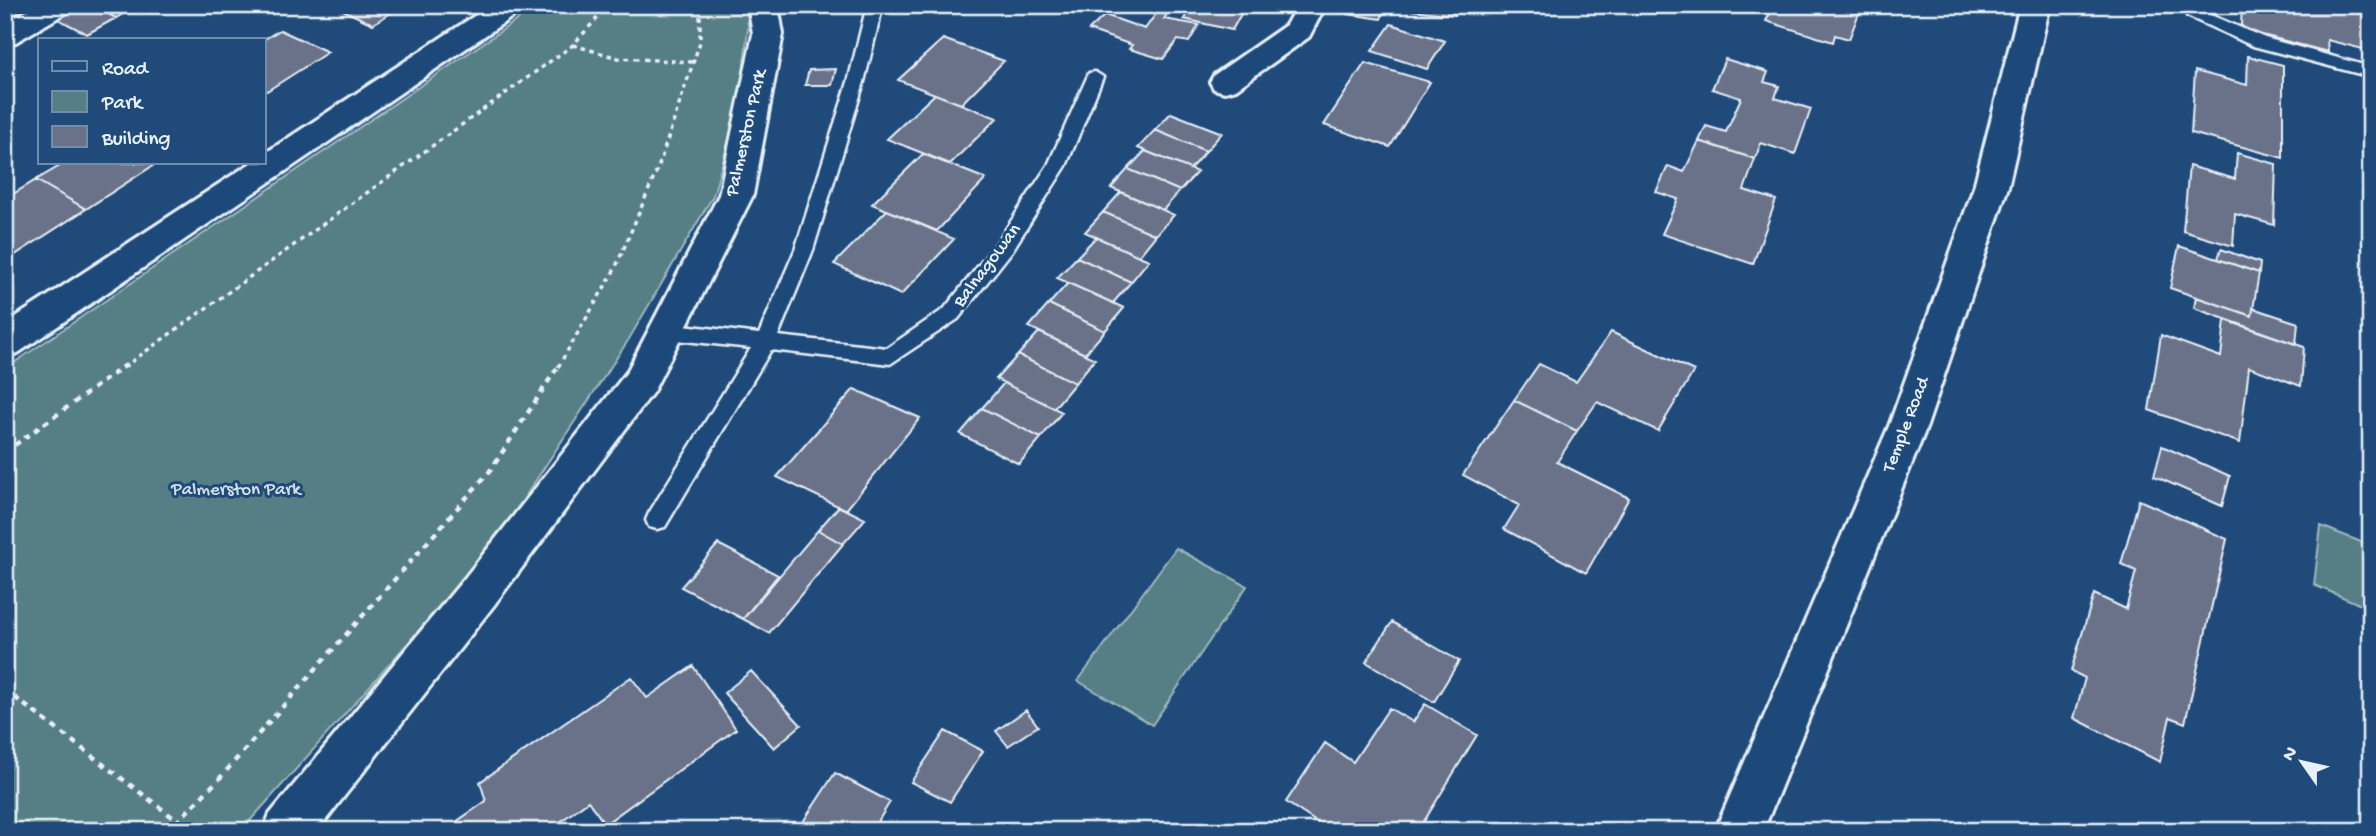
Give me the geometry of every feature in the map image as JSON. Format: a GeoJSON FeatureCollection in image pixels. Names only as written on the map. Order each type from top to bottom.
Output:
{"type":"FeatureCollection","features":[{"type":"Feature","properties":{"kind":"street"},"geometry":{"type":"LineString","coordinates":[[5,35],[59,5]]}},
{"type":"Feature","properties":{"kind":"street"},"geometry":{"type":"LineString","coordinates":[[5,343],[511,5]]}},
{"type":"Feature","properties":{"kind":"street","name":"Palmerston Park"},"geometry":{"type":"LineString","coordinates":[[287,831],[479,592],[640,382],[736,195],[768,34],[764,5]]}},
{"type":"Feature","properties":{"kind":"street"},"geometry":{"type":"LineString","coordinates":[[1225,82],[1298,31],[1312,5]]}},
{"type":"Feature","properties":{"kind":"street","name":"Temple Road"},"geometry":{"type":"LineString","coordinates":[[1739,831],[1824,633],[1908,426],[1991,187],[2035,5]]}},
{"type":"Feature","properties":{"kind":"lane"},"geometry":{"type":"LineString","coordinates":[[657,520],[765,343],[803,250],[856,82],[875,5]]}},
{"type":"Feature","properties":{"kind":"lane"},"geometry":{"type":"LineString","coordinates":[[2193,5],[2193,13],[2259,42],[2371,72]]}},
{"type":"Feature","properties":{"kind":"lane","name":"Balnagowan"},"geometry":{"type":"LineString","coordinates":[[666,331],[890,356],[951,314],[1005,246],[1057,166],[1095,77]]}},
{"type":"Feature","properties":{"kind":"path"},"geometry":{"type":"LineString","coordinates":[[5,452],[573,45],[610,5]]}},
{"type":"Feature","properties":{"kind":"path"},"geometry":{"type":"LineString","coordinates":[[168,831],[219,779],[490,471],[554,373],[615,269],[658,167],[700,42],[700,5]]}},
{"type":"Feature","properties":{"kind":"path"},"geometry":{"type":"LineString","coordinates":[[573,45],[592,53],[627,61],[694,62]]}},
{"type":"Feature","properties":{"kind":"path"},"geometry":{"type":"LineString","coordinates":[[5,690],[191,831]]}},
{"type":"Feature","properties":{"kind":"green space","name":"Palmerston Park"},"geometry":{"type":"Polygon","coordinates":[[[539,5],[747,5],[748,29],[740,100],[713,196],[629,339],[488,553],[241,831],[5,831],[5,369],[539,5]]]}},
{"type":"Feature","properties":{"kind":"green space"},"geometry":{"type":"Polygon","coordinates":[[[2321,526],[2371,546],[2371,609],[2314,585],[2321,526]]]}},
{"type":"Feature","properties":{"kind":"green space"},"geometry":{"type":"Polygon","coordinates":[[[1176,548],[1247,586],[1152,725],[1078,681],[1176,548]]]}},
{"type":"Feature","properties":{"kind":"building"},"geometry":{"type":"Polygon","coordinates":[[[5,5],[44,5],[5,26],[5,5]]]}},
{"type":"Feature","properties":{"kind":"building"},"geometry":{"type":"Polygon","coordinates":[[[76,5],[91,5],[116,18],[87,34],[54,17],[76,5]]]}},
{"type":"Feature","properties":{"kind":"building"},"geometry":{"type":"Polygon","coordinates":[[[91,5],[138,5],[116,18],[91,5]]]}},
{"type":"Feature","properties":{"kind":"building"},"geometry":{"type":"Polygon","coordinates":[[[332,5],[403,5],[373,24],[332,5]]]}},
{"type":"Feature","properties":{"kind":"building"},"geometry":{"type":"Polygon","coordinates":[[[1192,5],[1246,5],[1232,30],[1184,19],[1192,5]]]}},
{"type":"Feature","properties":{"kind":"building"},"geometry":{"type":"Polygon","coordinates":[[[1350,5],[1385,8],[1381,19],[1347,14],[1350,5]]]}},
{"type":"Feature","properties":{"kind":"building"},"geometry":{"type":"Polygon","coordinates":[[[1402,5],[1456,5],[1455,15],[1402,9],[1402,5]]]}},
{"type":"Feature","properties":{"kind":"building"},"geometry":{"type":"Polygon","coordinates":[[[1774,5],[1833,5],[1859,13],[1849,39],[1835,35],[1833,42],[1766,21],[1774,5]]]}},
{"type":"Feature","properties":{"kind":"building"},"geometry":{"type":"Polygon","coordinates":[[[2242,5],[2371,5],[2371,51],[2327,40],[2328,52],[2247,31],[2241,25],[2242,5]]]}},
{"type":"Feature","properties":{"kind":"building"},"geometry":{"type":"Polygon","coordinates":[[[1157,12],[1167,14],[1164,19],[1199,25],[1189,42],[1178,40],[1163,59],[1129,49],[1132,45],[1089,30],[1105,15],[1145,29],[1157,12]]]}},
{"type":"Feature","properties":{"kind":"building"},"geometry":{"type":"Polygon","coordinates":[[[1391,24],[1445,41],[1427,69],[1372,51],[1391,24]]]}},
{"type":"Feature","properties":{"kind":"building"},"geometry":{"type":"Polygon","coordinates":[[[280,30],[328,52],[267,91],[266,38],[280,30]]]}},
{"type":"Feature","properties":{"kind":"building"},"geometry":{"type":"Polygon","coordinates":[[[943,39],[1004,61],[961,104],[898,80],[943,39]]]}},
{"type":"Feature","properties":{"kind":"building"},"geometry":{"type":"Polygon","coordinates":[[[2248,56],[2283,65],[2283,158],[2191,133],[2195,71],[2247,85],[2248,56]]]}},
{"type":"Feature","properties":{"kind":"building"},"geometry":{"type":"Polygon","coordinates":[[[1725,59],[1768,72],[1764,82],[1779,86],[1775,98],[1811,109],[1795,154],[1761,143],[1755,159],[1699,141],[1706,126],[1726,132],[1741,98],[1712,89],[1725,59]]]}},
{"type":"Feature","properties":{"kind":"building"},"geometry":{"type":"Polygon","coordinates":[[[1365,63],[1430,82],[1390,147],[1324,125],[1365,63]]]}},
{"type":"Feature","properties":{"kind":"building"},"geometry":{"type":"Polygon","coordinates":[[[836,69],[832,85],[805,85],[809,70],[836,69]]]}},
{"type":"Feature","properties":{"kind":"building"},"geometry":{"type":"Polygon","coordinates":[[[935,94],[997,118],[950,164],[887,139],[935,94]]]}},
{"type":"Feature","properties":{"kind":"building"},"geometry":{"type":"Polygon","coordinates":[[[1171,113],[1222,133],[1206,151],[1155,130],[1171,113]]]}},
{"type":"Feature","properties":{"kind":"building"},"geometry":{"type":"Polygon","coordinates":[[[1155,130],[1206,151],[1190,169],[1138,148],[1155,130]]]}},
{"type":"Feature","properties":{"kind":"building"},"geometry":{"type":"Polygon","coordinates":[[[1699,141],[1755,159],[1744,190],[1776,200],[1753,264],[1662,234],[1678,199],[1656,192],[1668,166],[1684,172],[1699,141]]]}},
{"type":"Feature","properties":{"kind":"building"},"geometry":{"type":"Polygon","coordinates":[[[1145,151],[1197,172],[1180,191],[1128,169],[1145,151]]]}},
{"type":"Feature","properties":{"kind":"building"},"geometry":{"type":"Polygon","coordinates":[[[2237,153],[2276,164],[2274,225],[2235,214],[2233,246],[2183,231],[2189,166],[2235,179],[2237,153]]]}},
{"type":"Feature","properties":{"kind":"building"},"geometry":{"type":"Polygon","coordinates":[[[923,154],[986,179],[937,231],[872,204],[923,154]]]}},
{"type":"Feature","properties":{"kind":"building"},"geometry":{"type":"Polygon","coordinates":[[[63,164],[155,164],[86,209],[36,180],[63,164]]]}},
{"type":"Feature","properties":{"kind":"building"},"geometry":{"type":"Polygon","coordinates":[[[1128,169],[1180,191],[1163,210],[1111,188],[1128,169]]]}},
{"type":"Feature","properties":{"kind":"building"},"geometry":{"type":"Polygon","coordinates":[[[36,180],[86,209],[15,255],[5,249],[5,199],[36,180]]]}},
{"type":"Feature","properties":{"kind":"building"},"geometry":{"type":"Polygon","coordinates":[[[1121,192],[1174,215],[1156,235],[1103,212],[1121,192]]]}},
{"type":"Feature","properties":{"kind":"building"},"geometry":{"type":"Polygon","coordinates":[[[887,210],[954,239],[901,295],[834,264],[887,210]]]}},
{"type":"Feature","properties":{"kind":"building"},"geometry":{"type":"Polygon","coordinates":[[[1103,212],[1156,235],[1139,256],[1085,232],[1103,212]]]}},
{"type":"Feature","properties":{"kind":"building"},"geometry":{"type":"Polygon","coordinates":[[[1096,237],[1149,260],[1131,282],[1077,257],[1096,237]]]}},
{"type":"Feature","properties":{"kind":"building"},"geometry":{"type":"Polygon","coordinates":[[[2179,246],[2259,273],[2252,316],[2170,288],[2179,246]]]}},
{"type":"Feature","properties":{"kind":"building"},"geometry":{"type":"Polygon","coordinates":[[[2221,249],[2260,263],[2259,273],[2218,259],[2221,249]]]}},
{"type":"Feature","properties":{"kind":"building"},"geometry":{"type":"Polygon","coordinates":[[[1077,257],[1131,282],[1113,303],[1057,278],[1077,257]]]}},
{"type":"Feature","properties":{"kind":"building"},"geometry":{"type":"Polygon","coordinates":[[[1068,283],[1124,308],[1105,331],[1049,304],[1068,283]]]}},
{"type":"Feature","properties":{"kind":"building"},"geometry":{"type":"Polygon","coordinates":[[[2196,297],[2252,316],[2253,308],[2298,323],[2296,344],[2194,308],[2196,297]]]}},
{"type":"Feature","properties":{"kind":"building"},"geometry":{"type":"Polygon","coordinates":[[[1049,304],[1105,331],[1085,354],[1029,327],[1049,304]]]}},
{"type":"Feature","properties":{"kind":"building"},"geometry":{"type":"Polygon","coordinates":[[[2225,320],[2304,347],[2301,386],[2249,367],[2240,443],[2149,410],[2161,335],[2221,357],[2225,320]]]}},
{"type":"Feature","properties":{"kind":"building"},"geometry":{"type":"Polygon","coordinates":[[[1039,332],[1095,359],[1075,383],[1018,355],[1039,332]]]}},
{"type":"Feature","properties":{"kind":"building"},"geometry":{"type":"Polygon","coordinates":[[[1611,332],[1694,371],[1658,431],[1597,402],[1577,431],[1514,400],[1539,364],[1576,382],[1611,332]]]}},
{"type":"Feature","properties":{"kind":"building"},"geometry":{"type":"Polygon","coordinates":[[[1018,355],[1075,383],[1054,408],[996,379],[1018,355]]]}},
{"type":"Feature","properties":{"kind":"building"},"geometry":{"type":"Polygon","coordinates":[[[1004,383],[1062,412],[1041,438],[982,408],[1004,383]]]}},
{"type":"Feature","properties":{"kind":"building"},"geometry":{"type":"Polygon","coordinates":[[[854,389],[920,418],[846,510],[777,477],[854,389]]]}},
{"type":"Feature","properties":{"kind":"building"},"geometry":{"type":"Polygon","coordinates":[[[1514,400],[1577,431],[1557,462],[1629,498],[1586,573],[1504,529],[1519,505],[1463,475],[1514,400]]]}},
{"type":"Feature","properties":{"kind":"building"},"geometry":{"type":"Polygon","coordinates":[[[982,408],[1041,438],[1019,464],[960,434],[982,408]]]}},
{"type":"Feature","properties":{"kind":"building"},"geometry":{"type":"Polygon","coordinates":[[[2162,446],[2230,476],[2222,506],[2154,476],[2162,446]]]}},
{"type":"Feature","properties":{"kind":"building"},"geometry":{"type":"Polygon","coordinates":[[[2139,500],[2227,539],[2185,723],[2170,717],[2160,762],[2074,718],[2085,678],[2071,671],[2094,594],[2126,609],[2136,571],[2121,564],[2139,500]]]}},
{"type":"Feature","properties":{"kind":"building"},"geometry":{"type":"Polygon","coordinates":[[[839,506],[865,519],[843,544],[818,530],[839,506]]]}},
{"type":"Feature","properties":{"kind":"building"},"geometry":{"type":"Polygon","coordinates":[[[818,530],[843,544],[769,633],[743,619],[818,530]]]}},
{"type":"Feature","properties":{"kind":"building"},"geometry":{"type":"Polygon","coordinates":[[[718,544],[778,575],[743,619],[681,587],[718,544]]]}},
{"type":"Feature","properties":{"kind":"building"},"geometry":{"type":"Polygon","coordinates":[[[1392,622],[1459,661],[1434,702],[1366,662],[1392,622]]]}},
{"type":"Feature","properties":{"kind":"building"},"geometry":{"type":"Polygon","coordinates":[[[693,666],[736,729],[605,824],[588,801],[548,831],[443,831],[486,801],[480,782],[631,677],[647,698],[693,666]]]}},
{"type":"Feature","properties":{"kind":"building"},"geometry":{"type":"Polygon","coordinates":[[[751,671],[801,725],[774,748],[724,693],[751,671]]]}},
{"type":"Feature","properties":{"kind":"building"},"geometry":{"type":"Polygon","coordinates":[[[1425,704],[1477,735],[1418,831],[1330,831],[1286,802],[1325,743],[1353,762],[1389,708],[1413,722],[1425,704]]]}},
{"type":"Feature","properties":{"kind":"building"},"geometry":{"type":"Polygon","coordinates":[[[1026,710],[1038,726],[1008,746],[996,731],[1026,710]]]}},
{"type":"Feature","properties":{"kind":"building"},"geometry":{"type":"Polygon","coordinates":[[[945,731],[983,751],[950,802],[911,782],[945,731]]]}},
{"type":"Feature","properties":{"kind":"building"},"geometry":{"type":"Polygon","coordinates":[[[835,773],[890,802],[872,831],[797,831],[835,773]]]}}]}
